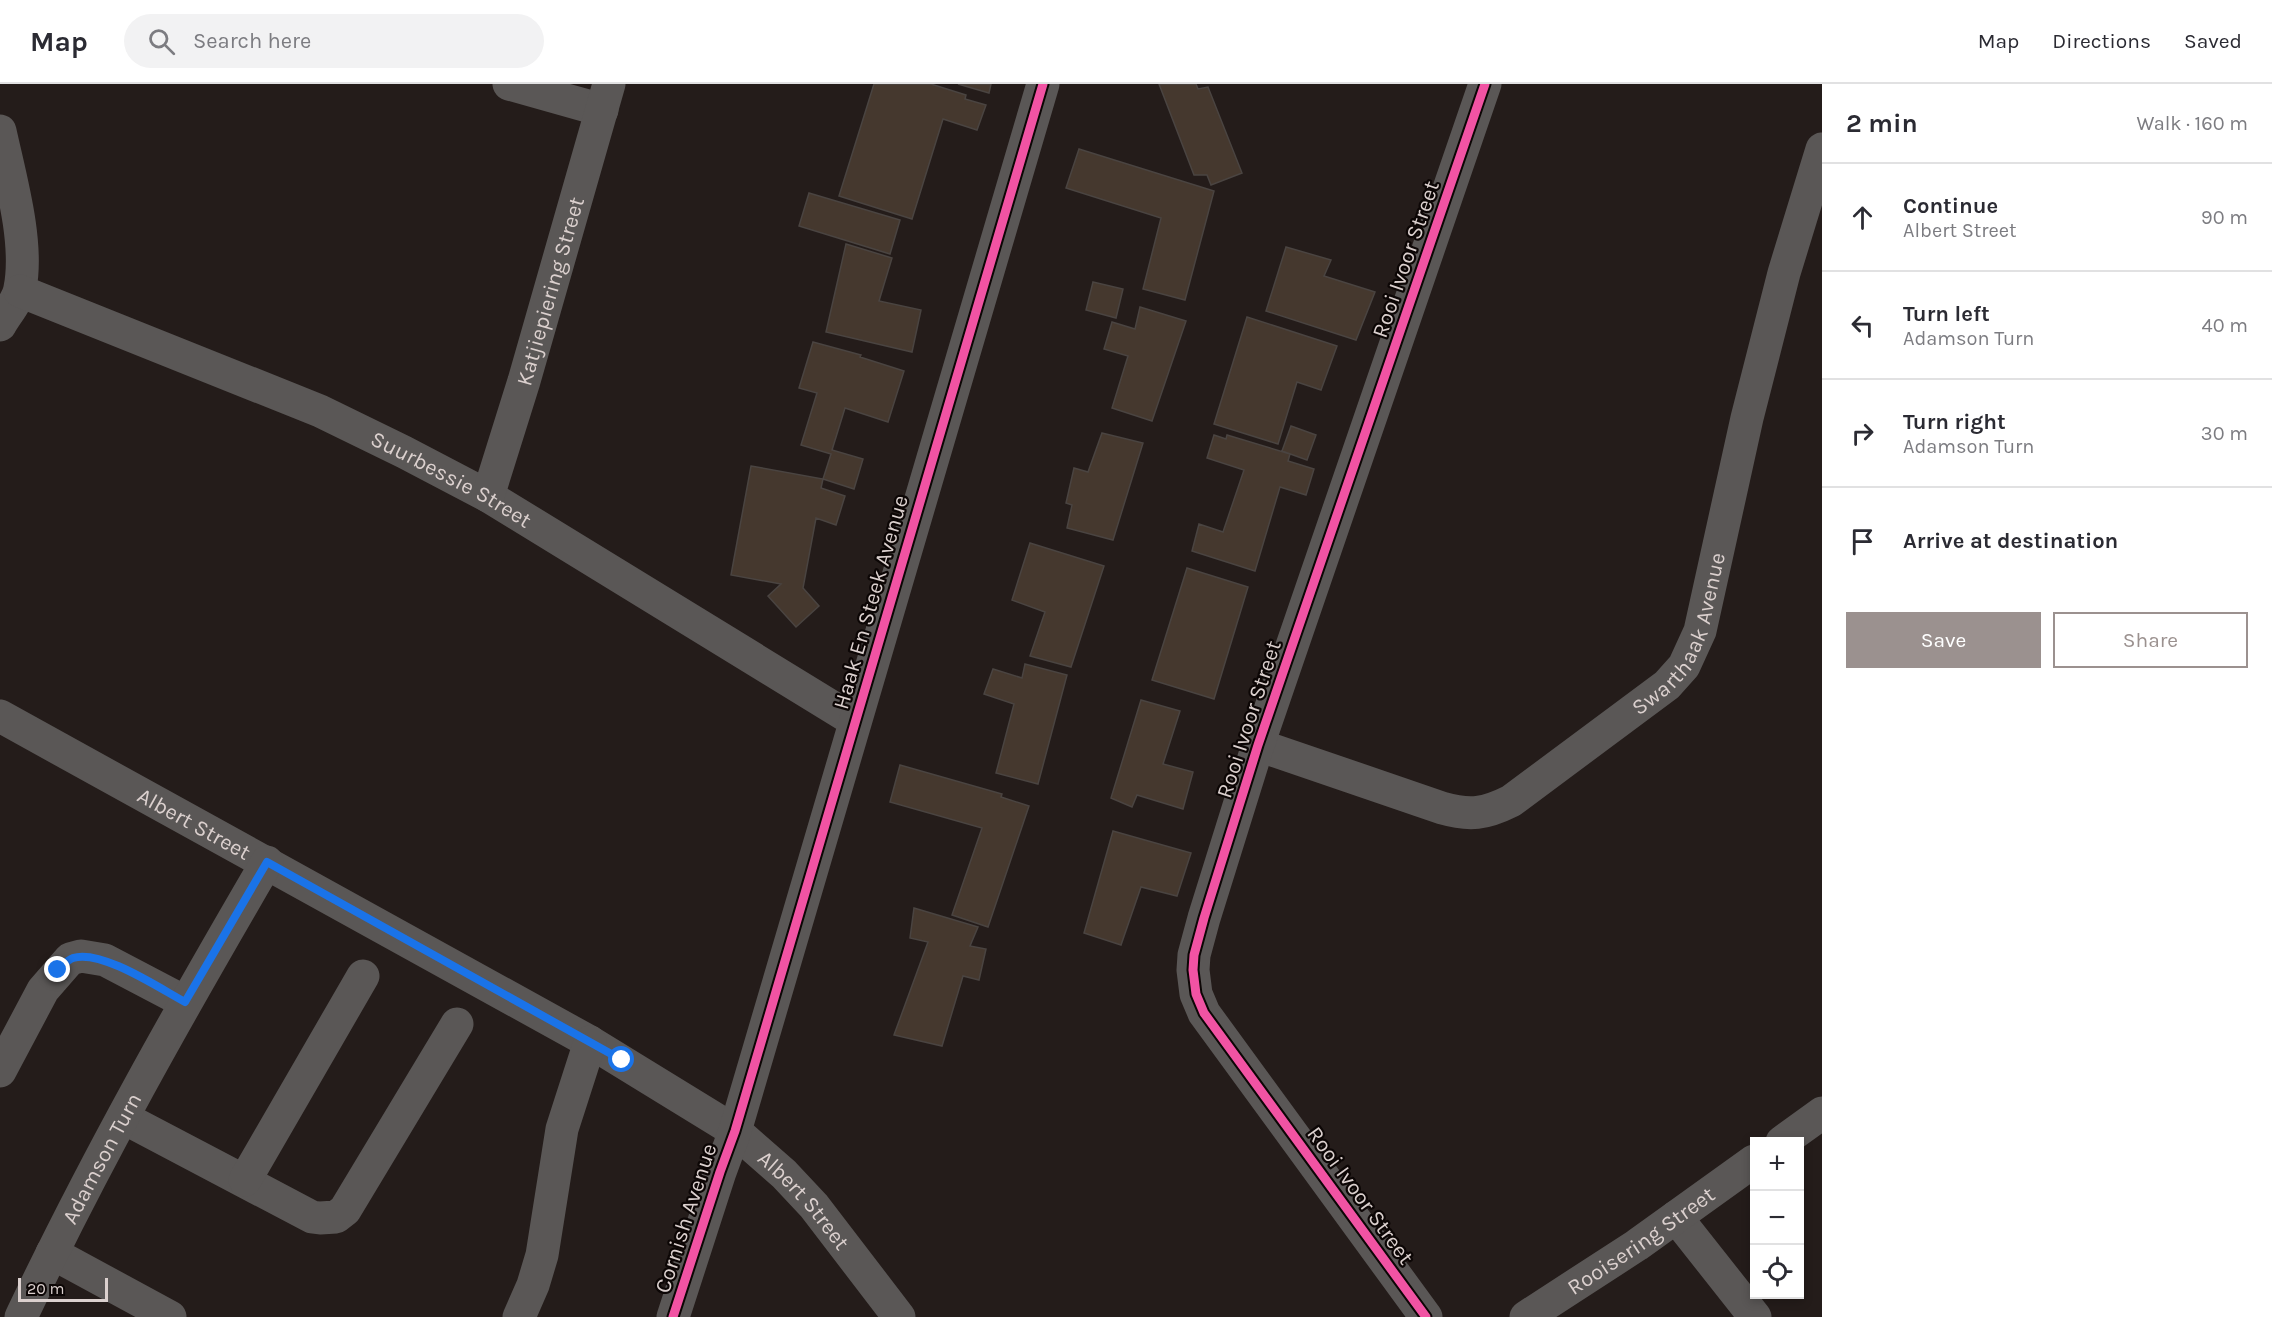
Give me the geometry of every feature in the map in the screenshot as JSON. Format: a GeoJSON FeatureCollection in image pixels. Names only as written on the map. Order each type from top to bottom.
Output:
{"type":"FeatureCollection","features":[{"type":"Feature","properties":{"kind":"street"},"geometry":{"type":"LineString","coordinates":[[509,84],[606,97]]}},
{"type":"Feature","properties":{"kind":"street","name":"Haak En Steek Avenue"},"geometry":{"type":"LineString","coordinates":[[735,1131],[1042,84]]}},
{"type":"Feature","properties":{"kind":"street","name":"Rooi Ivoor Street"},"geometry":{"type":"LineString","coordinates":[[1426,1317],[1204,1013],[1196,994],[1193,970],[1194,955],[1258,745],[1485,84]]}},
{"type":"Feature","properties":{"kind":"street","name":"Katjiepiering Street"},"geometry":{"type":"LineString","coordinates":[[488,496],[524,381],[606,97]]}},
{"type":"Feature","properties":{"kind":"street"},"geometry":{"type":"LineString","coordinates":[[0,131],[14,194],[22,262],[20,291],[0,325]]}},
{"type":"Feature","properties":{"kind":"street","name":"Swarthaak Avenue"},"geometry":{"type":"LineString","coordinates":[[1258,745],[1442,808],[1456,812],[1483,813],[1510,801],[1667,685],[1684,666],[1700,631],[1784,273],[1822,150]]}},
{"type":"Feature","properties":{"kind":"street","name":"Suurbessie Street"},"geometry":{"type":"LineString","coordinates":[[20,291],[320,411],[488,496],[855,721]]}},
{"type":"Feature","properties":{"kind":"street","name":"Albert Street"},"geometry":{"type":"LineString","coordinates":[[0,716],[590,1042],[735,1131],[784,1174],[814,1206],[899,1317]]}},
{"type":"Feature","properties":{"kind":"street","name":"Adamson Turn"},"geometry":{"type":"LineString","coordinates":[[21,1317],[52,1253],[185,1002],[267,862]]}},
{"type":"Feature","properties":{"kind":"street"},"geometry":{"type":"LineString","coordinates":[[0,1071],[43,990],[70,959],[81,956],[105,960],[185,1002]]}},
{"type":"Feature","properties":{"kind":"street"},"geometry":{"type":"LineString","coordinates":[[245,1180],[363,976]]}},
{"type":"Feature","properties":{"kind":"street"},"geometry":{"type":"LineString","coordinates":[[124,1118],[312,1217],[336,1217],[345,1210],[457,1024]]}},
{"type":"Feature","properties":{"kind":"street"},"geometry":{"type":"LineString","coordinates":[[519,1317],[533,1285],[542,1255],[562,1129],[590,1042]]}},
{"type":"Feature","properties":{"kind":"street"},"geometry":{"type":"LineString","coordinates":[[1789,1137],[1822,1113]]}},
{"type":"Feature","properties":{"kind":"street","name":"Cornish Avenue"},"geometry":{"type":"LineString","coordinates":[[674,1317],[735,1131]]}},
{"type":"Feature","properties":{"kind":"street","name":"Rooisering Street"},"geometry":{"type":"LineString","coordinates":[[1526,1317],[1750,1165]]}},
{"type":"Feature","properties":{"kind":"street"},"geometry":{"type":"LineString","coordinates":[[1676,1217],[1755,1317]]}},
{"type":"Feature","properties":{"kind":"street"},"geometry":{"type":"LineString","coordinates":[[52,1253],[170,1317]]}},
{"type":"Feature","properties":{"kind":"building"},"geometry":{"type":"Polygon","coordinates":[[[874,84],[931,84],[966,95],[965,99],[986,105],[977,130],[943,119],[912,219],[839,196],[874,84]]]}},
{"type":"Feature","properties":{"kind":"building"},"geometry":{"type":"Polygon","coordinates":[[[958,84],[991,84],[989,93],[958,84]]]}},
{"type":"Feature","properties":{"kind":"building"},"geometry":{"type":"Polygon","coordinates":[[[1159,84],[1196,84],[1198,89],[1208,87],[1242,173],[1211,185],[1207,175],[1194,175],[1159,84]]]}},
{"type":"Feature","properties":{"kind":"building"},"geometry":{"type":"Polygon","coordinates":[[[1079,149],[1214,191],[1185,300],[1143,289],[1161,218],[1066,188],[1079,149]]]}},
{"type":"Feature","properties":{"kind":"building"},"geometry":{"type":"Polygon","coordinates":[[[809,193],[900,220],[890,254],[799,226],[809,193]]]}},
{"type":"Feature","properties":{"kind":"building"},"geometry":{"type":"Polygon","coordinates":[[[846,244],[892,258],[879,301],[921,310],[912,352],[826,332],[846,244]]]}},
{"type":"Feature","properties":{"kind":"building"},"geometry":{"type":"Polygon","coordinates":[[[1286,247],[1331,260],[1324,276],[1375,292],[1356,340],[1266,311],[1286,247]]]}},
{"type":"Feature","properties":{"kind":"building"},"geometry":{"type":"Polygon","coordinates":[[[1093,282],[1123,289],[1116,318],[1086,310],[1093,282]]]}},
{"type":"Feature","properties":{"kind":"building"},"geometry":{"type":"Polygon","coordinates":[[[1140,307],[1186,321],[1152,421],[1112,408],[1128,356],[1104,349],[1112,322],[1135,329],[1140,307]]]}},
{"type":"Feature","properties":{"kind":"building"},"geometry":{"type":"Polygon","coordinates":[[[1247,317],[1337,346],[1321,390],[1297,382],[1278,444],[1214,424],[1247,317]]]}},
{"type":"Feature","properties":{"kind":"building"},"geometry":{"type":"Polygon","coordinates":[[[813,342],[861,355],[860,357],[904,371],[888,422],[845,408],[832,450],[863,459],[854,489],[823,479],[831,454],[801,445],[817,393],[799,388],[813,342]]]}},
{"type":"Feature","properties":{"kind":"building"},"geometry":{"type":"Polygon","coordinates":[[[1291,426],[1316,435],[1307,460],[1282,451],[1291,426]]]}},
{"type":"Feature","properties":{"kind":"building"},"geometry":{"type":"Polygon","coordinates":[[[1102,433],[1143,443],[1113,540],[1067,528],[1072,505],[1066,503],[1074,468],[1088,472],[1102,433]]]}},
{"type":"Feature","properties":{"kind":"building"},"geometry":{"type":"Polygon","coordinates":[[[1214,435],[1226,439],[1227,435],[1290,454],[1288,461],[1314,469],[1306,495],[1280,487],[1255,571],[1192,551],[1199,524],[1223,532],[1244,470],[1207,458],[1214,435]]]}},
{"type":"Feature","properties":{"kind":"building"},"geometry":{"type":"Polygon","coordinates":[[[751,466],[823,479],[821,488],[845,496],[836,525],[816,518],[803,588],[819,606],[796,627],[768,596],[781,584],[731,575],[751,466]]]}},
{"type":"Feature","properties":{"kind":"building"},"geometry":{"type":"Polygon","coordinates":[[[1030,543],[1104,566],[1071,667],[1030,656],[1045,612],[1012,600],[1030,543]]]}},
{"type":"Feature","properties":{"kind":"building"},"geometry":{"type":"Polygon","coordinates":[[[1187,568],[1248,587],[1214,699],[1152,680],[1187,568]]]}},
{"type":"Feature","properties":{"kind":"building"},"geometry":{"type":"Polygon","coordinates":[[[1025,664],[1067,675],[1038,784],[996,773],[1014,704],[984,694],[993,669],[1022,678],[1025,664]]]}},
{"type":"Feature","properties":{"kind":"building"},"geometry":{"type":"Polygon","coordinates":[[[1141,700],[1180,711],[1163,764],[1193,772],[1183,809],[1137,795],[1132,807],[1111,798],[1141,700]]]}},
{"type":"Feature","properties":{"kind":"building"},"geometry":{"type":"Polygon","coordinates":[[[900,765],[1002,794],[1001,797],[1029,806],[988,927],[952,915],[982,828],[890,802],[900,765]]]}},
{"type":"Feature","properties":{"kind":"building"},"geometry":{"type":"Polygon","coordinates":[[[1113,831],[1191,853],[1177,896],[1141,887],[1121,945],[1084,933],[1113,831]]]}},
{"type":"Feature","properties":{"kind":"building"},"geometry":{"type":"Polygon","coordinates":[[[914,908],[978,927],[970,946],[986,949],[979,980],[963,976],[942,1046],[894,1035],[928,942],[910,938],[914,908]]]}},
{"type":"Feature","properties":{"kind":"cycle path"},"geometry":{"type":"LineString","coordinates":[[673,1317],[735,1131],[1043,84]]}},
{"type":"Feature","properties":{"kind":"cycle path"},"geometry":{"type":"LineString","coordinates":[[1426,1317],[1204,1013],[1196,994],[1193,970],[1194,955],[1204,918],[1258,745],[1485,84]]}},
{"type":"Feature","properties":{"kind":"route"},"geometry":{"type":"LineString","coordinates":[[58,970],[70,959],[81,956],[105,960],[185,1002],[267,862],[622,1060]]}}]}
